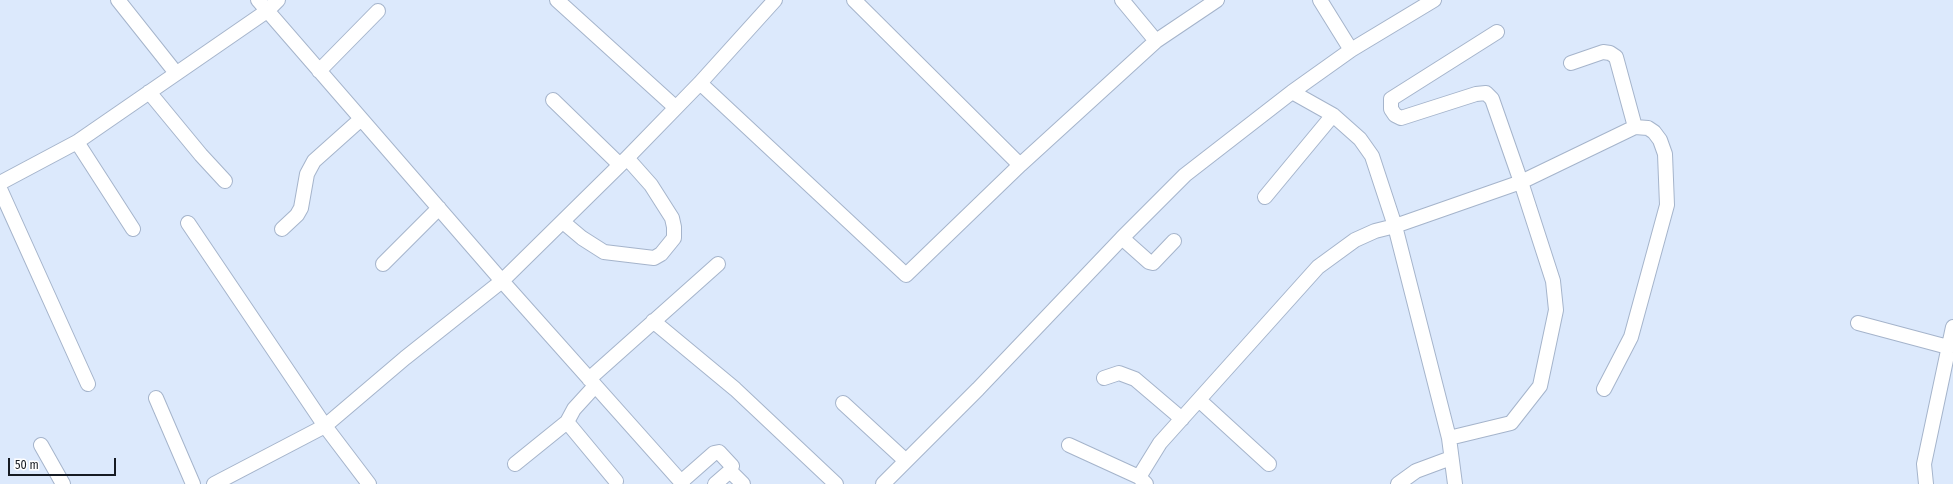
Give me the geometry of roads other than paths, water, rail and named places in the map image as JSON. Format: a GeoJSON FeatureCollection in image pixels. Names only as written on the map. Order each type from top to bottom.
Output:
{"type":"FeatureCollection","features":[{"type":"Feature","properties":{"kind":"street"},"geometry":{"type":"LineString","coordinates":[[118,0],[176,73]]}},
{"type":"Feature","properties":{"kind":"street"},"geometry":{"type":"LineString","coordinates":[[0,183],[77,142],[176,73],[263,5],[278,0]]}},
{"type":"Feature","properties":{"kind":"street"},"geometry":{"type":"LineString","coordinates":[[557,0],[675,108]]}},
{"type":"Feature","properties":{"kind":"street"},"geometry":{"type":"LineString","coordinates":[[214,484],[325,426],[405,358],[502,281],[624,162],[700,83],[775,0]]}},
{"type":"Feature","properties":{"kind":"street"},"geometry":{"type":"LineString","coordinates":[[854,0],[1020,165]]}},
{"type":"Feature","properties":{"kind":"street"},"geometry":{"type":"LineString","coordinates":[[1122,0],[1156,41]]}},
{"type":"Feature","properties":{"kind":"street"},"geometry":{"type":"LineString","coordinates":[[700,83],[906,275],[1020,165],[1156,41],[1217,0]]}},
{"type":"Feature","properties":{"kind":"street"},"geometry":{"type":"LineString","coordinates":[[1320,0],[1351,50]]}},
{"type":"Feature","properties":{"kind":"street"},"geometry":{"type":"LineString","coordinates":[[883,484],[978,389],[1184,175],[1292,92],[1351,50],[1434,0]]}},
{"type":"Feature","properties":{"kind":"street"},"geometry":{"type":"LineString","coordinates":[[263,5],[502,281],[682,483],[716,452],[719,452],[732,466],[730,470],[715,484]]}},
{"type":"Feature","properties":{"kind":"street"},"geometry":{"type":"LineString","coordinates":[[319,71],[378,11]]}},
{"type":"Feature","properties":{"kind":"street"},"geometry":{"type":"LineString","coordinates":[[1448,438],[1511,423],[1540,386],[1556,310],[1553,282],[1521,182],[1492,99],[1486,93],[1476,94],[1401,118],[1395,115],[1391,109],[1392,99],[1497,32]]}},
{"type":"Feature","properties":{"kind":"street"},"geometry":{"type":"LineString","coordinates":[[1571,63],[1603,52],[1610,53],[1616,57],[1635,127]]}},
{"type":"Feature","properties":{"kind":"street"},"geometry":{"type":"LineString","coordinates":[[149,92],[224,181]]}},
{"type":"Feature","properties":{"kind":"street"},"geometry":{"type":"LineString","coordinates":[[1292,92],[1333,115],[1360,139],[1372,156],[1395,226],[1448,438],[1455,484]]}},
{"type":"Feature","properties":{"kind":"street"},"geometry":{"type":"LineString","coordinates":[[553,100],[651,185],[672,218],[674,238],[662,254],[654,258],[604,252],[582,238],[563,222]]}},
{"type":"Feature","properties":{"kind":"street"},"geometry":{"type":"LineString","coordinates":[[1265,197],[1333,115]]}},
{"type":"Feature","properties":{"kind":"street"},"geometry":{"type":"LineString","coordinates":[[282,230],[297,215],[301,208],[307,174],[314,162],[361,119]]}},
{"type":"Feature","properties":{"kind":"street"},"geometry":{"type":"LineString","coordinates":[[1070,445],[1143,481],[1160,443],[1318,267],[1354,240],[1374,231],[1395,226],[1521,182],[1635,127],[1648,128],[1654,132],[1660,140],[1665,154],[1667,205],[1631,337],[1604,389]]}},
{"type":"Feature","properties":{"kind":"street"},"geometry":{"type":"LineString","coordinates":[[77,142],[132,229]]}},
{"type":"Feature","properties":{"kind":"street"},"geometry":{"type":"LineString","coordinates":[[0,189],[88,384]]}},
{"type":"Feature","properties":{"kind":"street"},"geometry":{"type":"LineString","coordinates":[[383,264],[439,208]]}},
{"type":"Feature","properties":{"kind":"street"},"geometry":{"type":"LineString","coordinates":[[188,223],[325,426],[369,484]]}},
{"type":"Feature","properties":{"kind":"street"},"geometry":{"type":"LineString","coordinates":[[1122,238],[1149,262],[1153,263],[1174,241]]}},
{"type":"Feature","properties":{"kind":"street"},"geometry":{"type":"LineString","coordinates":[[515,464],[567,422],[574,408],[592,383],[653,321],[718,264]]}},
{"type":"Feature","properties":{"kind":"street"},"geometry":{"type":"LineString","coordinates":[[653,321],[735,389],[836,484]]}},
{"type":"Feature","properties":{"kind":"street"},"geometry":{"type":"LineString","coordinates":[[1858,323],[1951,336],[1924,464],[1926,484]]}},
{"type":"Feature","properties":{"kind":"street"},"geometry":{"type":"LineString","coordinates":[[1104,378],[1119,373],[1135,379],[1182,419]]}},
{"type":"Feature","properties":{"kind":"street"},"geometry":{"type":"LineString","coordinates":[[156,398],[193,484]]}},
{"type":"Feature","properties":{"kind":"street"},"geometry":{"type":"LineString","coordinates":[[1199,400],[1269,464]]}},
{"type":"Feature","properties":{"kind":"street"},"geometry":{"type":"LineString","coordinates":[[843,403],[906,461]]}},
{"type":"Feature","properties":{"kind":"street"},"geometry":{"type":"LineString","coordinates":[[567,422],[616,481]]}},
{"type":"Feature","properties":{"kind":"street"},"geometry":{"type":"LineString","coordinates":[[41,445],[63,484]]}},
{"type":"Feature","properties":{"kind":"street"},"geometry":{"type":"LineString","coordinates":[[1398,484],[1416,471],[1451,458]]}},
{"type":"Feature","properties":{"kind":"street"},"geometry":{"type":"LineString","coordinates":[[730,470],[742,484]]}}]}
